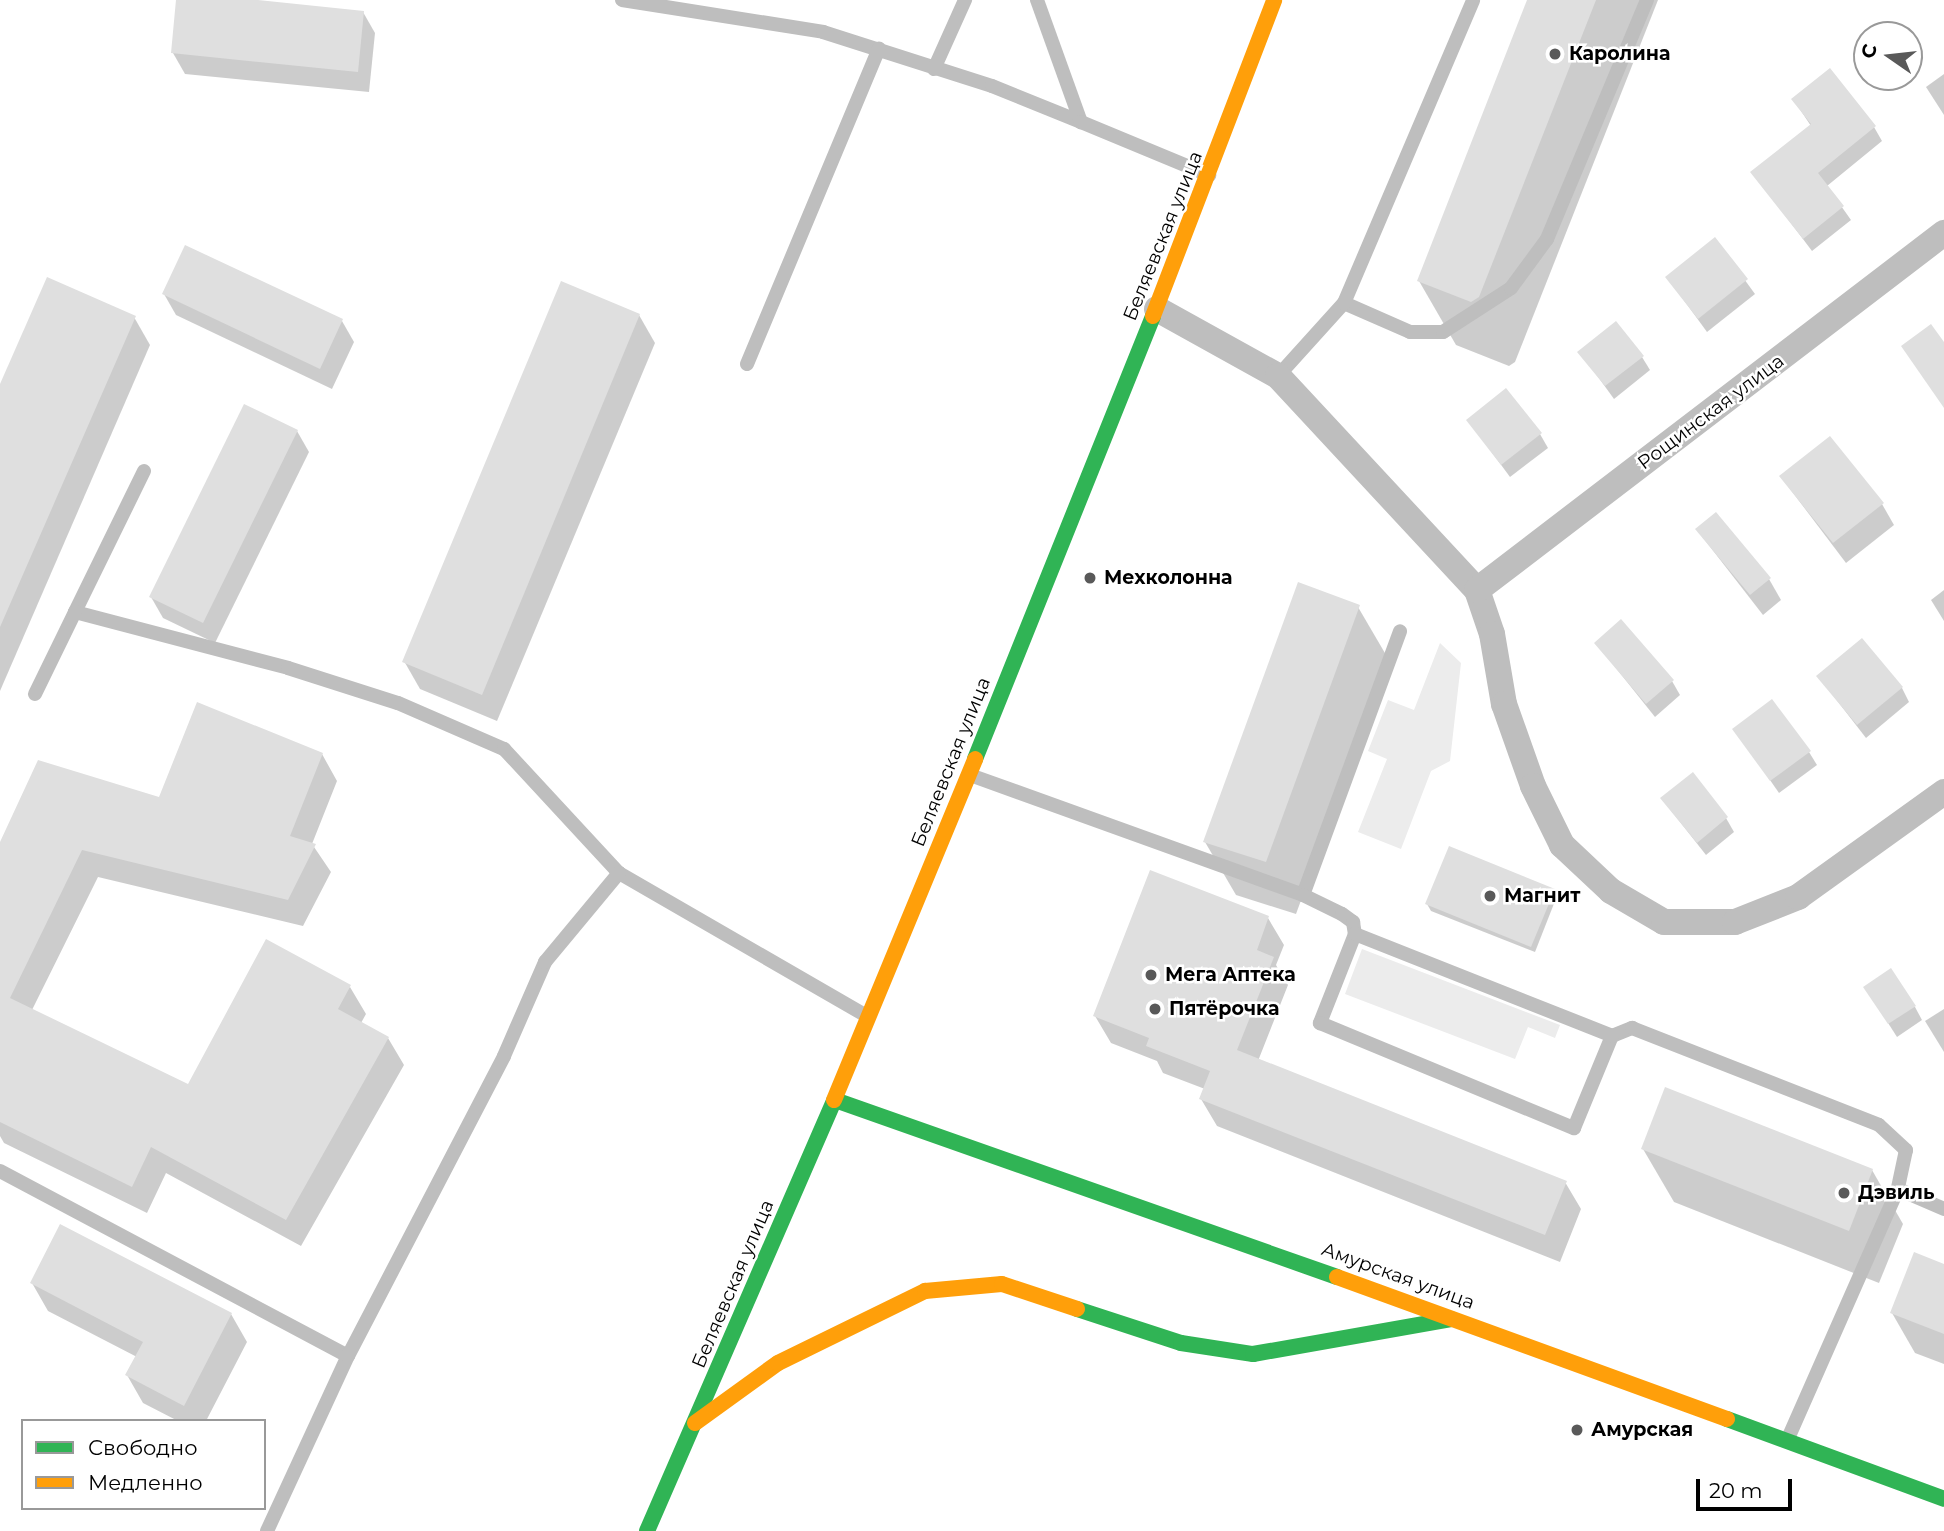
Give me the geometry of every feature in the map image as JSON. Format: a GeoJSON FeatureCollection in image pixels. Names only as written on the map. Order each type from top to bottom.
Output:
{"type":"FeatureCollection","features":[{"type":"Feature","properties":{"kind":"street","name":"Беляевская улица"},"geometry":{"type":"LineString","coordinates":[[647,1531],[870,1018],[1157,309],[1210,175],[1274,0]]}},
{"type":"Feature","properties":{"kind":"street","name":"Рощинская улица"},"geometry":{"type":"LineString","coordinates":[[1477,590],[1944,233]]}},
{"type":"Feature","properties":{"kind":"street"},"geometry":{"type":"LineString","coordinates":[[1157,309],[1278,376],[1477,590],[1492,634],[1504,704],[1533,786],[1562,845],[1611,891],[1664,922],[1735,922],[1798,897],[1944,792]]}},
{"type":"Feature","properties":{"kind":"street","name":"Амурская улица"},"geometry":{"type":"LineString","coordinates":[[835,1100],[1454,1318],[1944,1499]]}},
{"type":"Feature","properties":{"kind":"street"},"geometry":{"type":"LineString","coordinates":[[695,1423],[778,1363],[925,1291],[1002,1284],[1181,1343],[1253,1354],[1454,1318]]}},
{"type":"Feature","properties":{"kind":"lane"},"geometry":{"type":"LineString","coordinates":[[622,0],[823,32],[879,48],[934,69],[992,86],[1210,175]]}},
{"type":"Feature","properties":{"kind":"lane"},"geometry":{"type":"LineString","coordinates":[[934,69],[965,0]]}},
{"type":"Feature","properties":{"kind":"lane"},"geometry":{"type":"LineString","coordinates":[[1037,0],[1081,122]]}},
{"type":"Feature","properties":{"kind":"lane"},"geometry":{"type":"LineString","coordinates":[[1278,376],[1344,303],[1473,0]]}},
{"type":"Feature","properties":{"kind":"lane"},"geometry":{"type":"LineString","coordinates":[[1344,303],[1410,332],[1443,332],[1511,288],[1547,239],[1647,0]]}},
{"type":"Feature","properties":{"kind":"lane"},"geometry":{"type":"LineString","coordinates":[[747,364],[879,48]]}},
{"type":"Feature","properties":{"kind":"lane"},"geometry":{"type":"LineString","coordinates":[[35,694],[144,471]]}},
{"type":"Feature","properties":{"kind":"lane"},"geometry":{"type":"LineString","coordinates":[[75,612],[312,676],[398,703],[504,749],[619,873],[870,1018]]}},
{"type":"Feature","properties":{"kind":"lane"},"geometry":{"type":"LineString","coordinates":[[1303,895],[1400,631]]}},
{"type":"Feature","properties":{"kind":"lane"},"geometry":{"type":"LineString","coordinates":[[968,774],[1303,895],[1342,914],[1353,922],[1355,934],[1320,1023],[1574,1128],[1612,1036]]}},
{"type":"Feature","properties":{"kind":"lane"},"geometry":{"type":"LineString","coordinates":[[267,1531],[348,1356],[504,1056],[545,962],[619,873]]}},
{"type":"Feature","properties":{"kind":"lane"},"geometry":{"type":"LineString","coordinates":[[1355,934],[1612,1036],[1632,1028],[1879,1125],[1906,1150],[1898,1189],[1786,1442]]}},
{"type":"Feature","properties":{"kind":"lane"},"geometry":{"type":"LineString","coordinates":[[0,1171],[348,1356]]}},
{"type":"Feature","properties":{"kind":"lane"},"geometry":{"type":"LineString","coordinates":[[1898,1189],[1944,1209]]}},
{"type":"Feature","properties":{"kind":"shaded area"},"geometry":{"type":"Polygon","coordinates":[[[1440,643],[1461,663],[1450,761],[1431,771],[1401,849],[1358,832],[1387,759],[1368,751],[1388,700],[1414,710],[1440,643]]]}},
{"type":"Feature","properties":{"kind":"shaded area"},"geometry":{"type":"Polygon","coordinates":[[[1362,949],[1560,1025],[1555,1038],[1528,1027],[1515,1059],[1345,994],[1362,949]]]}},
{"type":"Feature","properties":{"kind":"building"},"geometry":{"type":"Polygon","coordinates":[[[176,0],[258,0],[364,11],[358,72],[171,53],[176,0]]]}},
{"type":"Feature","properties":{"kind":"building"},"geometry":{"type":"Polygon","coordinates":[[[1527,0],[1596,0],[1479,297],[1471,302],[1417,281],[1527,0]]]}},
{"type":"Feature","properties":{"kind":"building"},"geometry":{"type":"Polygon","coordinates":[[[1830,68],[1876,126],[1818,173],[1844,206],[1803,239],[1750,172],[1811,124],[1791,99],[1830,68]]]}},
{"type":"Feature","properties":{"kind":"building"},"geometry":{"type":"Polygon","coordinates":[[[1715,237],[1748,279],[1698,319],[1665,277],[1715,237]]]}},
{"type":"Feature","properties":{"kind":"building"},"geometry":{"type":"Polygon","coordinates":[[[185,245],[343,319],[320,369],[162,294],[185,245]]]}},
{"type":"Feature","properties":{"kind":"building"},"geometry":{"type":"Polygon","coordinates":[[[47,277],[136,316],[0,627],[0,384],[47,277]]]}},
{"type":"Feature","properties":{"kind":"building"},"geometry":{"type":"Polygon","coordinates":[[[561,281],[640,314],[482,695],[402,662],[561,281]]]}},
{"type":"Feature","properties":{"kind":"building"},"geometry":{"type":"Polygon","coordinates":[[[1616,321],[1644,356],[1605,386],[1577,352],[1616,321]]]}},
{"type":"Feature","properties":{"kind":"building"},"geometry":{"type":"Polygon","coordinates":[[[1931,324],[1944,342],[1944,408],[1901,346],[1931,324]]]}},
{"type":"Feature","properties":{"kind":"building"},"geometry":{"type":"Polygon","coordinates":[[[1506,388],[1542,433],[1501,465],[1466,420],[1506,388]]]}},
{"type":"Feature","properties":{"kind":"building"},"geometry":{"type":"Polygon","coordinates":[[[244,404],[298,430],[203,623],[149,597],[244,404]]]}},
{"type":"Feature","properties":{"kind":"building"},"geometry":{"type":"Polygon","coordinates":[[[1830,436],[1884,503],[1833,543],[1779,476],[1830,436]]]}},
{"type":"Feature","properties":{"kind":"building"},"geometry":{"type":"Polygon","coordinates":[[[1716,512],[1771,578],[1750,595],[1695,529],[1716,512]]]}},
{"type":"Feature","properties":{"kind":"building"},"geometry":{"type":"Polygon","coordinates":[[[1298,582],[1360,605],[1266,862],[1203,842],[1298,582]]]}},
{"type":"Feature","properties":{"kind":"building"},"geometry":{"type":"Polygon","coordinates":[[[1621,619],[1674,680],[1646,704],[1594,643],[1621,619]]]}},
{"type":"Feature","properties":{"kind":"building"},"geometry":{"type":"Polygon","coordinates":[[[1862,638],[1903,687],[1857,725],[1816,676],[1862,638]]]}},
{"type":"Feature","properties":{"kind":"building"},"geometry":{"type":"Polygon","coordinates":[[[1772,699],[1811,751],[1770,781],[1732,729],[1772,699]]]}},
{"type":"Feature","properties":{"kind":"building"},"geometry":{"type":"Polygon","coordinates":[[[197,702],[323,753],[290,836],[316,844],[288,900],[82,850],[10,998],[188,1084],[266,939],[351,985],[338,1009],[389,1037],[286,1220],[151,1147],[132,1187],[0,1122],[0,842],[38,760],[159,797],[197,702]]]}},
{"type":"Feature","properties":{"kind":"building"},"geometry":{"type":"Polygon","coordinates":[[[1693,772],[1728,817],[1697,843],[1660,798],[1693,772]]]}},
{"type":"Feature","properties":{"kind":"building","name":"Магнит"},"geometry":{"type":"Polygon","coordinates":[[[1449,846],[1555,889],[1531,947],[1425,904],[1449,846]]]}},
{"type":"Feature","properties":{"kind":"building"},"geometry":{"type":"Polygon","coordinates":[[[1150,870],[1269,916],[1257,950],[1274,957],[1237,1050],[1567,1181],[1545,1235],[1199,1099],[1210,1071],[1146,1046],[1149,1038],[1093,1016],[1150,870]]]}},
{"type":"Feature","properties":{"kind":"building"},"geometry":{"type":"Polygon","coordinates":[[[1891,968],[1916,1006],[1888,1024],[1863,987],[1891,968]]]}},
{"type":"Feature","properties":{"kind":"building"},"geometry":{"type":"Polygon","coordinates":[[[1665,1087],[1873,1169],[1849,1231],[1641,1149],[1665,1087]]]}},
{"type":"Feature","properties":{"kind":"building"},"geometry":{"type":"Polygon","coordinates":[[[60,1224],[232,1313],[184,1406],[125,1375],[143,1342],[30,1283],[60,1224]]]}},
{"type":"Feature","properties":{"kind":"building"},"geometry":{"type":"Polygon","coordinates":[[[1914,1252],[1944,1264],[1944,1334],[1890,1313],[1914,1252]]]}},
{"type":"Feature","properties":{"kind":"traffic: fast"},"geometry":{"type":"LineString","coordinates":[[975,759],[1153,316]]}},
{"type":"Feature","properties":{"kind":"traffic: fast"},"geometry":{"type":"LineString","coordinates":[[647,1531],[834,1100]]}},
{"type":"Feature","properties":{"kind":"traffic: fast"},"geometry":{"type":"LineString","coordinates":[[835,1100],[1337,1277]]}},
{"type":"Feature","properties":{"kind":"traffic: fast"},"geometry":{"type":"LineString","coordinates":[[1077,1309],[1181,1343],[1253,1354],[1451,1319]]}},
{"type":"Feature","properties":{"kind":"traffic: fast"},"geometry":{"type":"LineString","coordinates":[[1727,1419],[1944,1499]]}},
{"type":"Feature","properties":{"kind":"traffic: slow"},"geometry":{"type":"LineString","coordinates":[[1153,316],[1274,0]]}},
{"type":"Feature","properties":{"kind":"traffic: slow"},"geometry":{"type":"LineString","coordinates":[[834,1100],[975,759]]}},
{"type":"Feature","properties":{"kind":"traffic: slow"},"geometry":{"type":"LineString","coordinates":[[1337,1277],[1727,1419]]}},
{"type":"Feature","properties":{"kind":"traffic: slow"},"geometry":{"type":"LineString","coordinates":[[695,1423],[778,1363],[925,1291],[1002,1284],[1077,1309]]}},
{"type":"Feature","properties":{"kind":"place","name":"Каролина"},"geometry":{"type":"Point","coordinates":[1555,54]}},
{"type":"Feature","properties":{"kind":"place","name":"Мехколонна"},"geometry":{"type":"Point","coordinates":[1090,578]}},
{"type":"Feature","properties":{"kind":"place","name":"Магнит"},"geometry":{"type":"Point","coordinates":[1490,896]}},
{"type":"Feature","properties":{"kind":"place","name":"Мега Аптека"},"geometry":{"type":"Point","coordinates":[1151,975]}},
{"type":"Feature","properties":{"kind":"place","name":"Пятёрочка"},"geometry":{"type":"Point","coordinates":[1155,1009]}},
{"type":"Feature","properties":{"kind":"place","name":"Дэвиль"},"geometry":{"type":"Point","coordinates":[1844,1193]}},
{"type":"Feature","properties":{"kind":"place","name":"Амурская"},"geometry":{"type":"Point","coordinates":[1577,1430]}}]}
